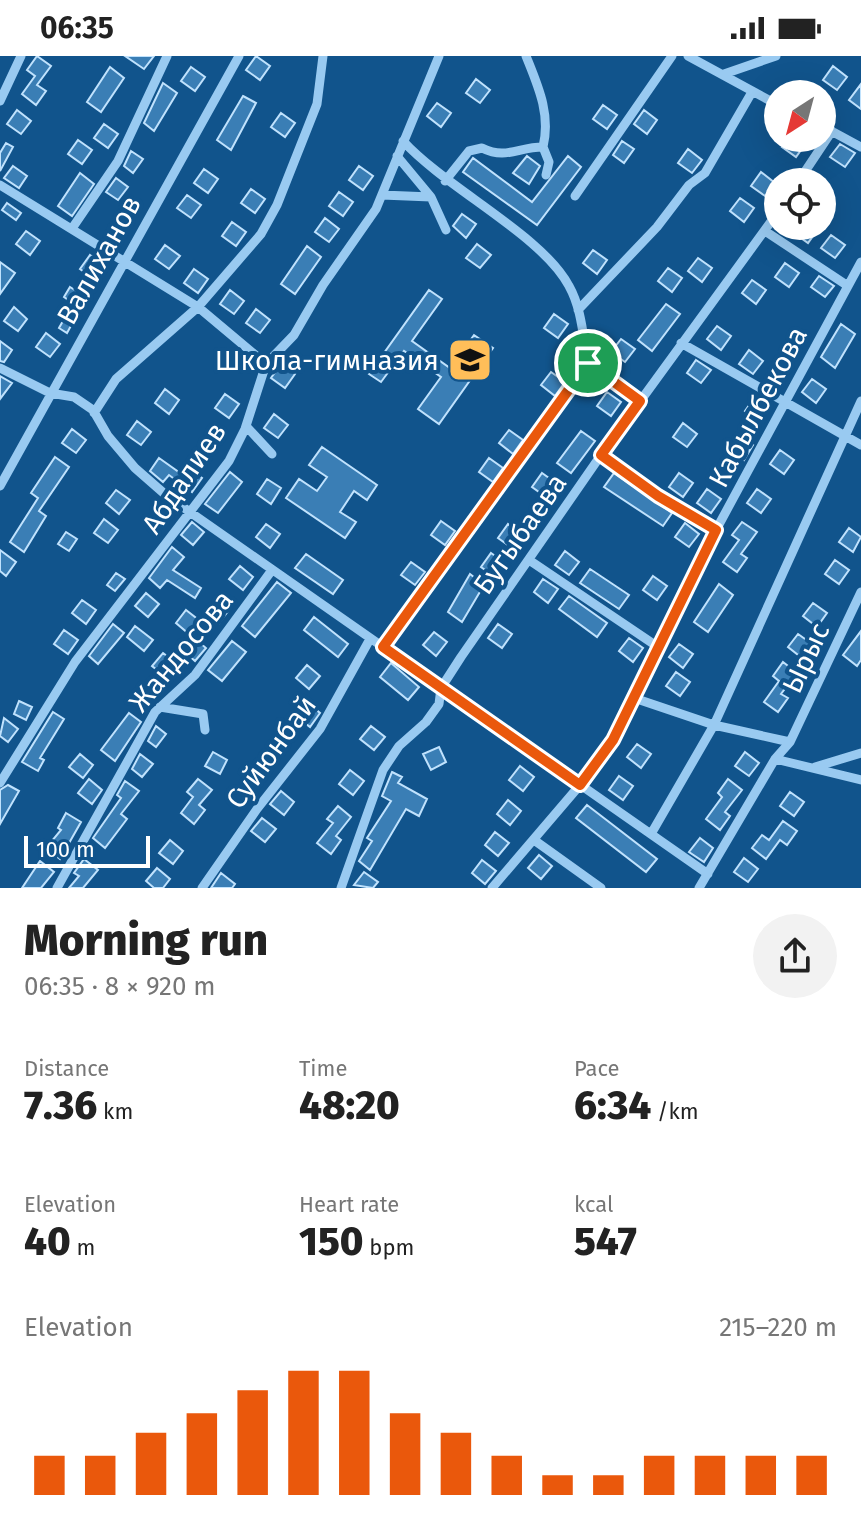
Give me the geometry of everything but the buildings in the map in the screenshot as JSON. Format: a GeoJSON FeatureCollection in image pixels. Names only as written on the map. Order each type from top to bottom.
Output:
{"type":"FeatureCollection","features":[{"type":"Feature","properties":{"kind":"street"},"geometry":{"type":"LineString","coordinates":[[0,101],[21,56]]}},
{"type":"Feature","properties":{"kind":"street"},"geometry":{"type":"LineString","coordinates":[[73,227],[118,161],[167,56]]}},
{"type":"Feature","properties":{"kind":"street","name":"Валиханов"},"geometry":{"type":"LineString","coordinates":[[0,486],[239,56]]}},
{"type":"Feature","properties":{"kind":"street"},"geometry":{"type":"LineString","coordinates":[[94,413],[116,379],[198,307],[261,234],[277,205],[317,104],[323,56]]}},
{"type":"Feature","properties":{"kind":"street","name":"Абдалиев"},"geometry":{"type":"LineString","coordinates":[[0,783],[75,662],[229,461],[246,426],[266,364],[294,335],[382,195],[439,56]]}},
{"type":"Feature","properties":{"kind":"street"},"geometry":{"type":"LineString","coordinates":[[526,56],[540,92],[548,127],[543,147],[549,162],[546,175]]}},
{"type":"Feature","properties":{"kind":"street"},"geometry":{"type":"LineString","coordinates":[[575,196],[672,56]]}},
{"type":"Feature","properties":{"kind":"street"},"geometry":{"type":"LineString","coordinates":[[688,56],[764,98]]}},
{"type":"Feature","properties":{"kind":"street"},"geometry":{"type":"LineString","coordinates":[[724,74],[776,56]]}},
{"type":"Feature","properties":{"kind":"street"},"geometry":{"type":"LineString","coordinates":[[578,310],[657,227],[689,185],[705,173],[752,92]]}},
{"type":"Feature","properties":{"kind":"street"},"geometry":{"type":"LineString","coordinates":[[836,133],[861,147]]}},
{"type":"Feature","properties":{"kind":"street"},"geometry":{"type":"LineString","coordinates":[[403,141],[445,181],[557,267],[578,310],[588,363],[640,401]]}},
{"type":"Feature","properties":{"kind":"street"},"geometry":{"type":"LineString","coordinates":[[445,181],[469,151],[482,148],[498,156],[509,155],[524,147],[543,147]]}},
{"type":"Feature","properties":{"kind":"street"},"geometry":{"type":"LineString","coordinates":[[397,156],[431,197],[446,230]]}},
{"type":"Feature","properties":{"kind":"street"},"geometry":{"type":"LineString","coordinates":[[0,185],[73,227],[198,307],[266,364]]}},
{"type":"Feature","properties":{"kind":"street"},"geometry":{"type":"LineString","coordinates":[[382,195],[431,197]]}},
{"type":"Feature","properties":{"kind":"street","name":"Бугыбаева"},"geometry":{"type":"LineString","coordinates":[[341,888],[383,770],[399,746],[426,722],[439,704],[441,688],[601,455],[764,232]]}},
{"type":"Feature","properties":{"kind":"street"},"geometry":{"type":"LineString","coordinates":[[779,240],[848,286]]}},
{"type":"Feature","properties":{"kind":"street","name":"Кабылбекова"},"geometry":{"type":"LineString","coordinates":[[492,888],[580,785],[613,740],[716,530],[861,262]]}},
{"type":"Feature","properties":{"kind":"street"},"geometry":{"type":"LineString","coordinates":[[681,343],[785,405],[861,445]]}},
{"type":"Feature","properties":{"kind":"street"},"geometry":{"type":"LineString","coordinates":[[383,647],[588,363]]}},
{"type":"Feature","properties":{"kind":"street"},"geometry":{"type":"LineString","coordinates":[[0,368],[50,393],[74,397],[94,413],[135,468],[188,512],[708,874]]}},
{"type":"Feature","properties":{"kind":"street"},"geometry":{"type":"LineString","coordinates":[[651,834],[714,725],[861,401]]}},
{"type":"Feature","properties":{"kind":"street"},"geometry":{"type":"LineString","coordinates":[[246,426],[272,454]]}},
{"type":"Feature","properties":{"kind":"street"},"geometry":{"type":"LineString","coordinates":[[601,455],[658,496],[716,530]]}},
{"type":"Feature","properties":{"kind":"street"},"geometry":{"type":"LineString","coordinates":[[529,560],[658,647]]}},
{"type":"Feature","properties":{"kind":"street","name":"Жандосова"},"geometry":{"type":"LineString","coordinates":[[57,888],[160,707],[195,675],[272,570]]}},
{"type":"Feature","properties":{"kind":"street","name":"Ырыс"},"geometry":{"type":"LineString","coordinates":[[699,888],[775,759],[790,742],[861,592]]}},
{"type":"Feature","properties":{"kind":"street","name":"Суйюнбай"},"geometry":{"type":"LineString","coordinates":[[202,888],[320,729],[370,639]]}},
{"type":"Feature","properties":{"kind":"street"},"geometry":{"type":"LineString","coordinates":[[634,698],[714,725],[790,742]]}},
{"type":"Feature","properties":{"kind":"street"},"geometry":{"type":"LineString","coordinates":[[160,707],[203,714],[205,730]]}},
{"type":"Feature","properties":{"kind":"street"},"geometry":{"type":"LineString","coordinates":[[812,768],[861,753]]}},
{"type":"Feature","properties":{"kind":"street"},"geometry":{"type":"LineString","coordinates":[[775,759],[861,780]]}},
{"type":"Feature","properties":{"kind":"street"},"geometry":{"type":"LineString","coordinates":[[534,840],[601,888]]}},
{"type":"Feature","properties":{"kind":"street"},"geometry":{"type":"LineString","coordinates":[[580,888],[587,879]]}},
{"type":"Feature","properties":{"kind":"place","name":"Школа-гимназия"},"geometry":{"type":"Point","coordinates":[470,360]}},
{"type":"Feature","properties":{"kind":"route"},"geometry":{"type":"LineString","coordinates":[[588,363],[640,401],[601,455],[658,496],[716,530],[613,740],[580,785],[383,647],[588,363]]}}]}
